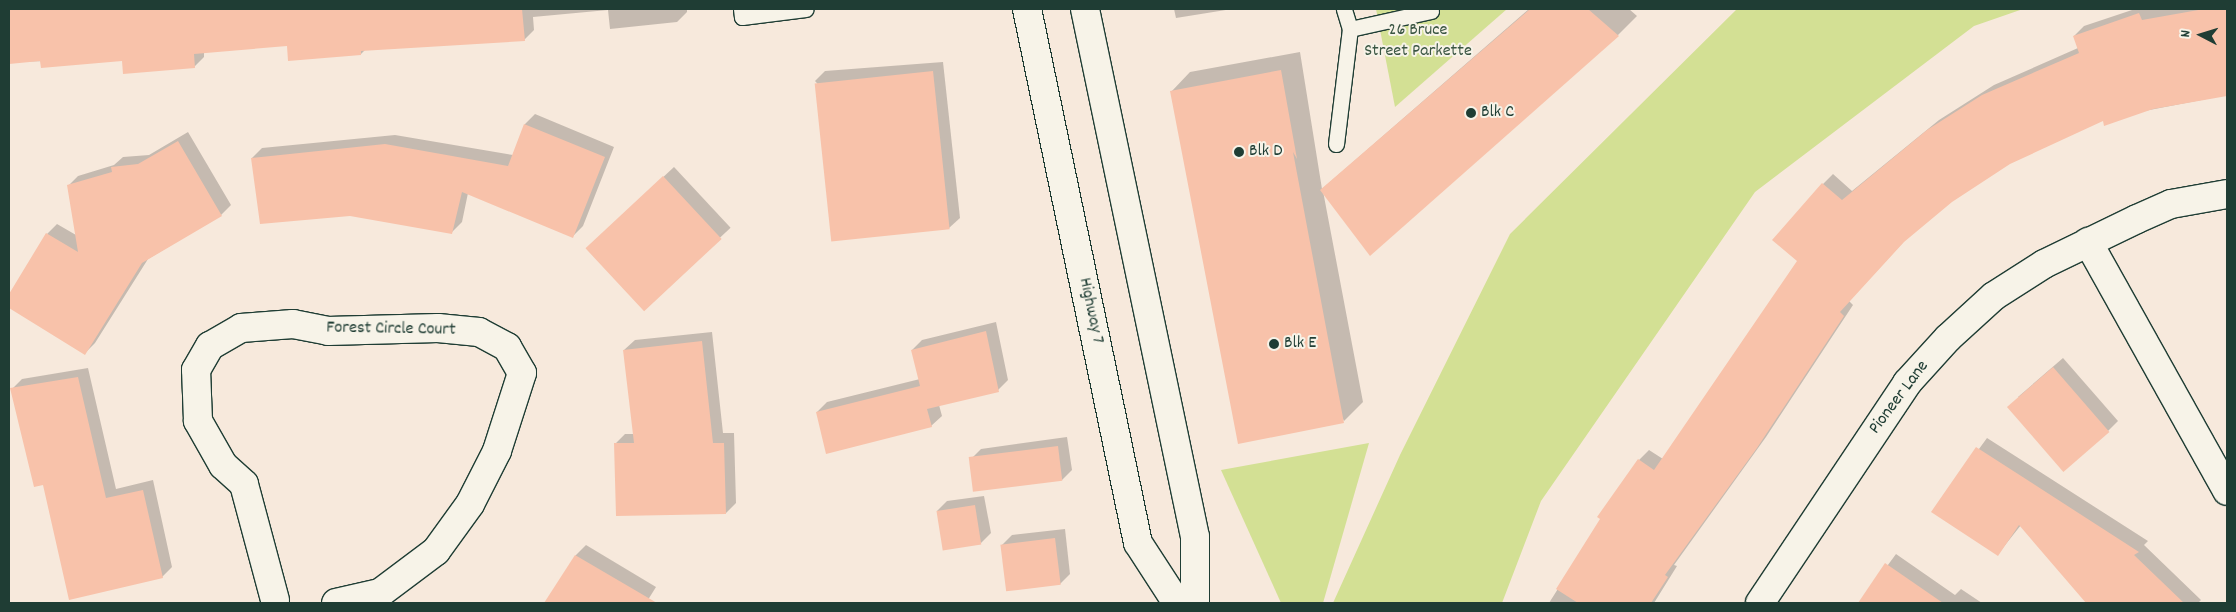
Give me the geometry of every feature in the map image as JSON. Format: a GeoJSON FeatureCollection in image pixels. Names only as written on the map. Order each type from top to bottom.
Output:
{"type":"FeatureCollection","features":[{"type":"Feature","properties":{"kind":"street","name":"Highway 7"},"geometry":{"type":"LineString","coordinates":[[1027,9],[1138,543],[1177,603]]}},
{"type":"Feature","properties":{"kind":"street"},"geometry":{"type":"LineString","coordinates":[[1085,9],[1195,537],[1195,603]]}},
{"type":"Feature","properties":{"kind":"street","name":"Pioneer Lane"},"geometry":{"type":"LineString","coordinates":[[1760,603],[1907,383],[1948,338],[1994,296],[2088,242],[2171,204],[2227,194]]}},
{"type":"Feature","properties":{"kind":"street"},"geometry":{"type":"LineString","coordinates":[[2088,242],[2227,491]]}},
{"type":"Feature","properties":{"kind":"street","name":"Forest Circle Court"},"geometry":{"type":"LineString","coordinates":[[278,602],[244,484],[223,465],[198,421],[196,370],[210,346],[241,328],[293,324],[328,331],[438,328],[479,332],[506,347],[522,373],[497,451],[470,504],[436,551],[380,593],[336,603]]}},
{"type":"Feature","properties":{"kind":"lane"},"geometry":{"type":"LineString","coordinates":[[741,9],[742,17],[806,9]]}},
{"type":"Feature","properties":{"kind":"lane"},"geometry":{"type":"LineString","coordinates":[[1336,144],[1350,29],[1344,9]]}},
{"type":"Feature","properties":{"kind":"lane"},"geometry":{"type":"LineString","coordinates":[[1350,29],[1431,11]]}},
{"type":"Feature","properties":{"kind":"green space","name":"26 Bruce Street Parkette"},"geometry":{"type":"Polygon","coordinates":[[[1376,9],[1507,9],[1395,107],[1376,9]]]}},
{"type":"Feature","properties":{"kind":"green space"},"geometry":{"type":"Polygon","coordinates":[[[1737,9],[2023,9],[1974,26],[1755,192],[1541,501],[1502,603],[1333,603],[1400,455],[1510,234],[1737,9]]]}},
{"type":"Feature","properties":{"kind":"green space"},"geometry":{"type":"Polygon","coordinates":[[[1369,443],[1323,603],[1281,603],[1221,470],[1369,443]]]}},
{"type":"Feature","properties":{"kind":"building"},"geometry":{"type":"Polygon","coordinates":[[[9,9],[522,9],[525,41],[361,51],[361,55],[288,61],[287,46],[194,54],[195,68],[123,74],[122,61],[41,68],[40,61],[9,64],[9,9]]]}},
{"type":"Feature","properties":{"kind":"building","name":"Blk C"},"geometry":{"type":"Polygon","coordinates":[[[1530,9],[1588,9],[1619,36],[1370,256],[1320,190],[1530,9]]]}},
{"type":"Feature","properties":{"kind":"building"},"geometry":{"type":"Polygon","coordinates":[[[2204,9],[2227,9],[2227,96],[2153,109],[2104,126],[2103,121],[2010,164],[1952,202],[1904,242],[1840,312],[1844,316],[1757,448],[1665,575],[1668,577],[1651,603],[1578,603],[1556,589],[1600,519],[1597,517],[1638,459],[1654,470],[1797,261],[1772,240],[1822,183],[1842,200],[1927,130],[1982,95],[2079,53],[2073,36],[2139,13],[2142,20],[2204,9]]]}},
{"type":"Feature","properties":{"kind":"building"},"geometry":{"type":"Polygon","coordinates":[[[1281,70],[1297,159],[1293,152],[1344,423],[1238,444],[1170,91],[1281,70]]]}},
{"type":"Feature","properties":{"kind":"building"},"geometry":{"type":"Polygon","coordinates":[[[933,71],[950,229],[831,242],[815,83],[933,71]]]}},
{"type":"Feature","properties":{"kind":"building"},"geometry":{"type":"Polygon","coordinates":[[[524,124],[605,157],[573,238],[462,192],[452,234],[350,216],[260,224],[251,158],[385,144],[508,166],[524,124]]]}},
{"type":"Feature","properties":{"kind":"building"},"geometry":{"type":"Polygon","coordinates":[[[178,141],[222,216],[142,263],[85,355],[9,308],[9,294],[46,233],[78,252],[67,185],[112,172],[111,167],[138,164],[178,141]]]}},
{"type":"Feature","properties":{"kind":"building"},"geometry":{"type":"Polygon","coordinates":[[[663,176],[722,239],[644,311],[585,248],[663,176]]]}},
{"type":"Feature","properties":{"kind":"building"},"geometry":{"type":"Polygon","coordinates":[[[986,331],[999,392],[927,409],[932,427],[826,454],[816,412],[920,386],[911,350],[986,331]]]}},
{"type":"Feature","properties":{"kind":"building"},"geometry":{"type":"Polygon","coordinates":[[[702,341],[713,443],[724,443],[726,514],[616,516],[614,443],[634,443],[623,350],[702,341]]]}},
{"type":"Feature","properties":{"kind":"building"},"geometry":{"type":"Polygon","coordinates":[[[2053,367],[2109,432],[2063,472],[2007,407],[2053,367]]]}},
{"type":"Feature","properties":{"kind":"building"},"geometry":{"type":"Polygon","coordinates":[[[78,377],[106,498],[143,490],[163,578],[69,600],[43,485],[34,487],[10,388],[78,377]]]}},
{"type":"Feature","properties":{"kind":"building"},"geometry":{"type":"Polygon","coordinates":[[[1058,446],[1062,481],[973,492],[969,457],[1058,446]]]}},
{"type":"Feature","properties":{"kind":"building"},"geometry":{"type":"Polygon","coordinates":[[[1976,447],[2139,552],[2134,555],[2184,603],[2086,603],[2019,525],[1998,556],[1931,512],[1976,447]]]}},
{"type":"Feature","properties":{"kind":"building"},"geometry":{"type":"Polygon","coordinates":[[[975,505],[981,545],[943,551],[936,511],[975,505]]]}},
{"type":"Feature","properties":{"kind":"building"},"geometry":{"type":"Polygon","coordinates":[[[1055,538],[1061,585],[1006,591],[1000,545],[1055,538]]]}},
{"type":"Feature","properties":{"kind":"building"},"geometry":{"type":"Polygon","coordinates":[[[575,555],[657,603],[544,603],[575,555]]]}},
{"type":"Feature","properties":{"kind":"building"},"geometry":{"type":"Polygon","coordinates":[[[1885,563],[1943,603],[1858,603],[1885,563]]]}},
{"type":"Feature","properties":{"kind":"place","name":"Blk C"},"geometry":{"type":"Point","coordinates":[1471,113]}},
{"type":"Feature","properties":{"kind":"place","name":"Blk D"},"geometry":{"type":"Point","coordinates":[1239,152]}},
{"type":"Feature","properties":{"kind":"place","name":"Blk E"},"geometry":{"type":"Point","coordinates":[1274,344]}}]}
